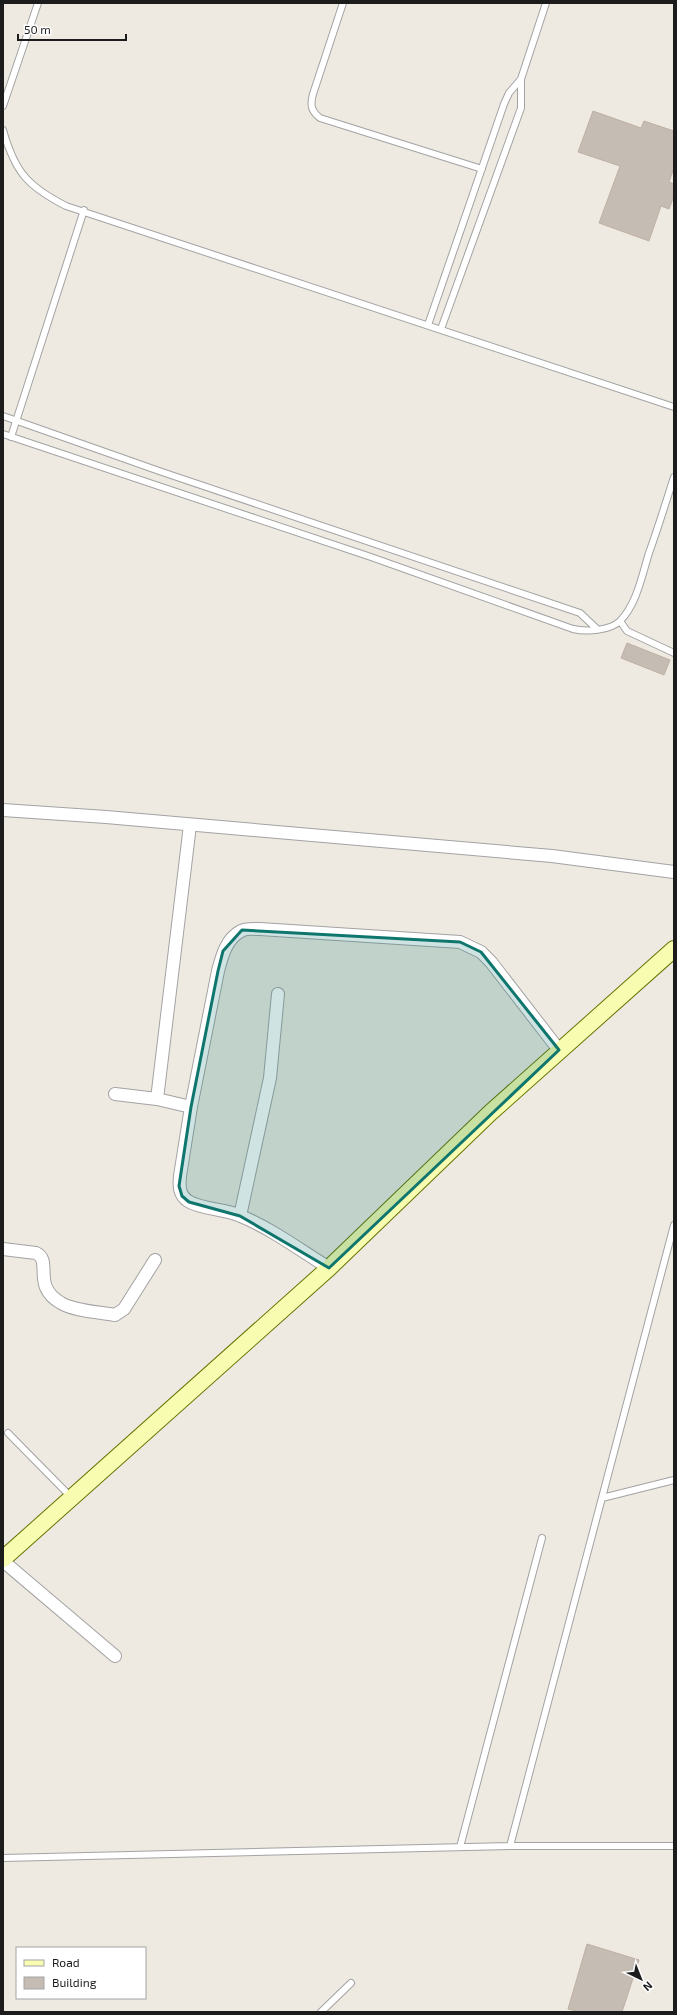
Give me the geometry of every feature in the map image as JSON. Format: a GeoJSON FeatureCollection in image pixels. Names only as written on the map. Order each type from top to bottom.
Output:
{"type":"FeatureCollection","features":[{"type":"Feature","properties":{"kind":"main road"},"geometry":{"type":"LineString","coordinates":[[3,1560],[71,1497],[329,1268],[490,1113],[674,949]]}},
{"type":"Feature","properties":{"kind":"street"},"geometry":{"type":"LineString","coordinates":[[3,810],[552,856],[674,872]]}},
{"type":"Feature","properties":{"kind":"street"},"geometry":{"type":"LineString","coordinates":[[157,1099],[190,825]]}},
{"type":"Feature","properties":{"kind":"street"},"geometry":{"type":"LineString","coordinates":[[329,1268],[240,1216],[189,1202],[182,1196],[179,1186],[191,1107],[223,951],[231,939],[242,930],[260,929],[460,942],[481,952],[491,962],[559,1050]]}},
{"type":"Feature","properties":{"kind":"street"},"geometry":{"type":"LineString","coordinates":[[240,1216],[270,1078],[278,994]]}},
{"type":"Feature","properties":{"kind":"street"},"geometry":{"type":"LineString","coordinates":[[115,1094],[157,1099],[191,1107]]}},
{"type":"Feature","properties":{"kind":"street"},"geometry":{"type":"LineString","coordinates":[[3,1249],[36,1253],[40,1255],[43,1260],[43,1283],[46,1290],[63,1304],[116,1315],[124,1310],[155,1260]]}},
{"type":"Feature","properties":{"kind":"street"},"geometry":{"type":"LineString","coordinates":[[3,1560],[115,1656]]}},
{"type":"Feature","properties":{"kind":"lane"},"geometry":{"type":"LineString","coordinates":[[3,106],[38,3]]}},
{"type":"Feature","properties":{"kind":"lane"},"geometry":{"type":"LineString","coordinates":[[343,3],[313,94],[311,103],[314,114],[320,118],[482,169]]}},
{"type":"Feature","properties":{"kind":"lane"},"geometry":{"type":"LineString","coordinates":[[441,330],[521,108],[521,79],[546,3]]}},
{"type":"Feature","properties":{"kind":"lane"},"geometry":{"type":"LineString","coordinates":[[428,325],[504,104],[509,93],[521,79]]}},
{"type":"Feature","properties":{"kind":"lane"},"geometry":{"type":"LineString","coordinates":[[3,130],[14,162],[21,174],[44,195],[66,206],[84,210],[674,407]]}},
{"type":"Feature","properties":{"kind":"lane"},"geometry":{"type":"LineString","coordinates":[[10,436],[84,210]]}},
{"type":"Feature","properties":{"kind":"lane"},"geometry":{"type":"LineString","coordinates":[[3,416],[178,478],[580,613],[597,629]]}},
{"type":"Feature","properties":{"kind":"lane"},"geometry":{"type":"LineString","coordinates":[[3,434],[371,557],[573,629],[584,631],[608,627],[620,621],[630,606],[639,586],[674,477]]}},
{"type":"Feature","properties":{"kind":"lane"},"geometry":{"type":"LineString","coordinates":[[620,621],[627,631],[674,653]]}},
{"type":"Feature","properties":{"kind":"lane"},"geometry":{"type":"LineString","coordinates":[[510,1846],[674,1225]]}},
{"type":"Feature","properties":{"kind":"lane"},"geometry":{"type":"LineString","coordinates":[[8,1433],[71,1497]]}},
{"type":"Feature","properties":{"kind":"lane"},"geometry":{"type":"LineString","coordinates":[[602,1498],[674,1480]]}},
{"type":"Feature","properties":{"kind":"lane"},"geometry":{"type":"LineString","coordinates":[[460,1847],[542,1538]]}},
{"type":"Feature","properties":{"kind":"lane"},"geometry":{"type":"LineString","coordinates":[[3,1858],[510,1846],[674,1846]]}},
{"type":"Feature","properties":{"kind":"lane"},"geometry":{"type":"LineString","coordinates":[[321,2012],[351,1983]]}},
{"type":"Feature","properties":{"kind":"highlighted area"},"geometry":{"type":"Polygon","coordinates":[[[242,930],[460,942],[481,952],[559,1050],[329,1268],[240,1216],[189,1202],[182,1196],[179,1186],[191,1107],[223,951],[242,930]]]}},
{"type":"Feature","properties":{"kind":"building"},"geometry":{"type":"Polygon","coordinates":[[[593,111],[641,128],[644,121],[674,131],[674,168],[669,182],[674,184],[674,196],[669,209],[661,206],[649,241],[599,223],[620,166],[578,152],[593,111]]]}},
{"type":"Feature","properties":{"kind":"building"},"geometry":{"type":"Polygon","coordinates":[[[627,643],[670,660],[664,675],[621,658],[627,643]]]}},
{"type":"Feature","properties":{"kind":"building"},"geometry":{"type":"Polygon","coordinates":[[[587,1944],[639,1960],[622,2012],[580,2012],[568,2009],[587,1944]]]}}]}
